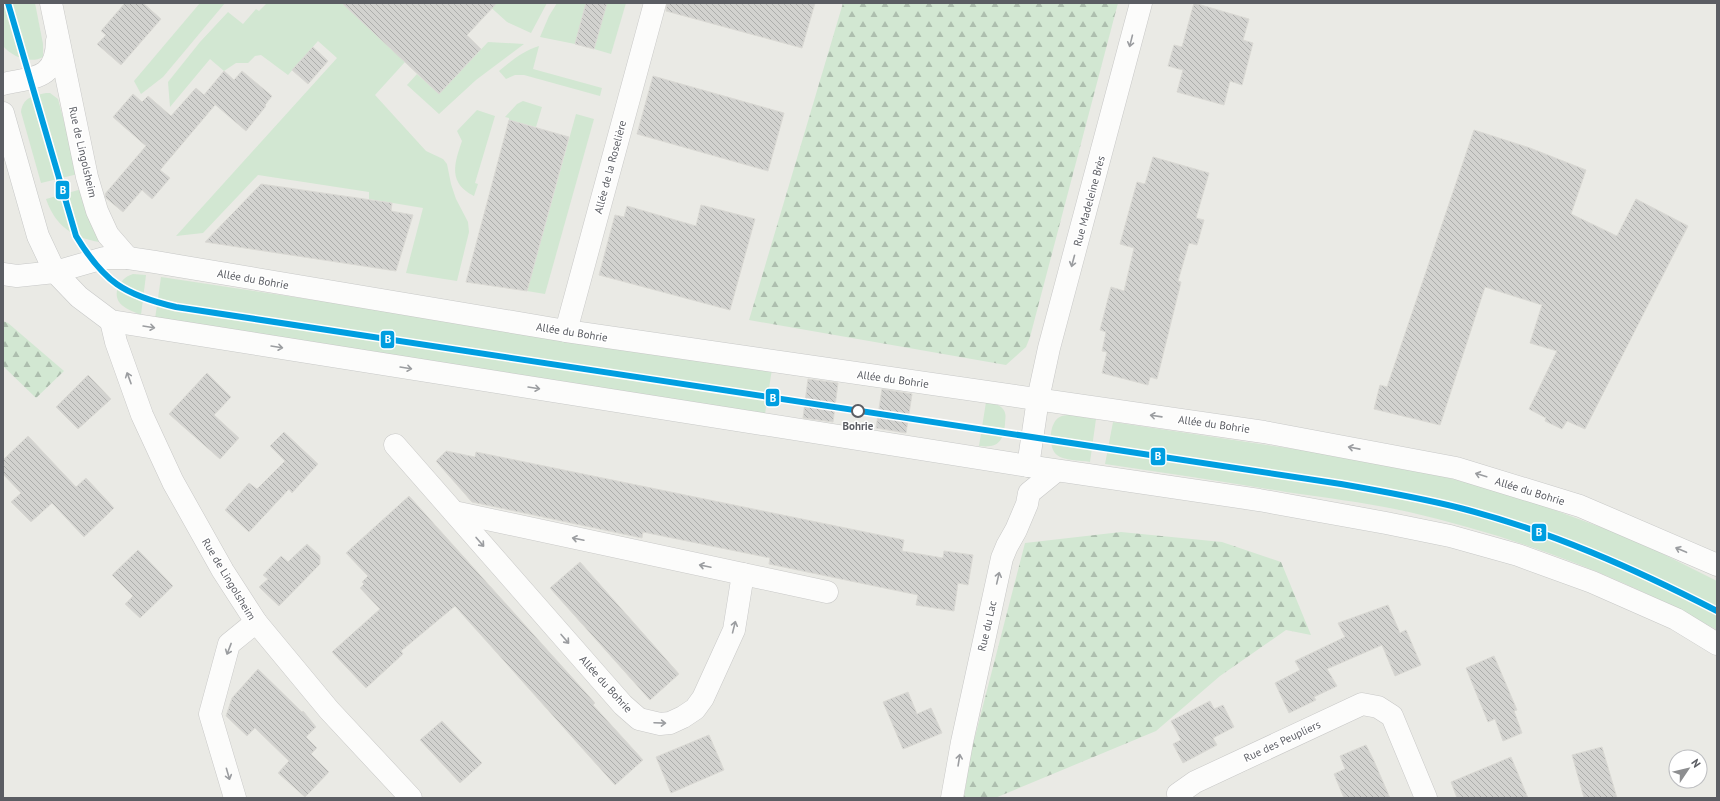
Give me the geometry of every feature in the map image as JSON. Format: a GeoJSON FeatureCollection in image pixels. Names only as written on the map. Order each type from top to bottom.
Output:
{"type":"FeatureCollection","features":[{"type":"Feature","properties":{"kind":"main road","name":"Rue de Lingolsheim"},"geometry":{"type":"LineString","coordinates":[[51,3],[87,177],[97,211],[108,235],[128,258]]}},
{"type":"Feature","properties":{"kind":"main road","name":"Allée de la Roselière"},"geometry":{"type":"LineString","coordinates":[[566,331],[655,3]]}},
{"type":"Feature","properties":{"kind":"main road","name":"Rue Madeleine Brès"},"geometry":{"type":"LineString","coordinates":[[1028,466],[1038,399],[1049,348],[1141,3]]}},
{"type":"Feature","properties":{"kind":"main road","name":"Rue de Lingolsheim"},"geometry":{"type":"LineString","coordinates":[[3,84],[40,75],[48,71],[55,60],[58,36]]}},
{"type":"Feature","properties":{"kind":"main road"},"geometry":{"type":"LineString","coordinates":[[3,113],[38,236],[55,272],[79,297],[111,321],[1028,466],[1259,500],[1386,523],[1450,536],[1518,555],[1592,582],[1676,619],[1717,644]]}},
{"type":"Feature","properties":{"kind":"main road","name":"Allée du Bohrie"},"geometry":{"type":"LineString","coordinates":[[3,274],[18,276],[55,272],[104,258],[128,258],[566,331],[1264,432],[1456,468],[1580,506],[1717,565]]}},
{"type":"Feature","properties":{"kind":"main road","name":"Rue de Lingolsheim"},"geometry":{"type":"LineString","coordinates":[[111,321],[116,342],[142,415],[173,482],[223,571],[256,622],[329,710],[411,798]]}},
{"type":"Feature","properties":{"kind":"main road","name":"Allée du Bohrie"},"geometry":{"type":"LineString","coordinates":[[395,445],[623,705],[639,719],[648,722],[670,723],[695,709],[703,698],[734,630],[743,574]]}},
{"type":"Feature","properties":{"kind":"main road","name":"Rue du Lac"},"geometry":{"type":"LineString","coordinates":[[952,798],[962,742],[1002,558],[1027,504],[1029,493],[1056,470]]}},
{"type":"Feature","properties":{"kind":"main road"},"geometry":{"type":"LineString","coordinates":[[454,512],[827,592]]}},
{"type":"Feature","properties":{"kind":"main road"},"geometry":{"type":"LineString","coordinates":[[234,798],[210,714],[229,644],[256,622]]}},
{"type":"Feature","properties":{"kind":"main road","name":"Rue des Peupliers"},"geometry":{"type":"LineString","coordinates":[[1179,798],[1178,794],[1195,782],[1362,704],[1378,707],[1392,716],[1426,798]]}},
{"type":"Feature","properties":{"kind":"green space"},"geometry":{"type":"Polygon","coordinates":[[[3,3],[35,3],[43,44],[43,57],[33,60],[22,58],[11,53],[3,46],[3,3]]]}},
{"type":"Feature","properties":{"kind":"green space"},"geometry":{"type":"Polygon","coordinates":[[[200,3],[225,3],[163,77],[141,94],[134,81],[200,3]]]}},
{"type":"Feature","properties":{"kind":"green space"},"geometry":{"type":"Polygon","coordinates":[[[267,3],[342,3],[405,62],[375,95],[426,151],[443,159],[447,164],[451,184],[456,199],[468,222],[469,232],[457,281],[406,273],[423,208],[369,199],[369,192],[258,175],[203,233],[176,236],[337,58],[318,41],[288,75],[261,55],[255,56],[248,63],[236,63],[224,71],[210,59],[170,107],[168,82],[200,42],[228,12],[243,24],[256,9],[259,11],[267,3]]]}},
{"type":"Feature","properties":{"kind":"green space"},"geometry":{"type":"Polygon","coordinates":[[[486,3],[547,3],[531,33],[507,22],[486,3]]]}},
{"type":"Feature","properties":{"kind":"green space"},"geometry":{"type":"Polygon","coordinates":[[[557,3],[586,3],[575,44],[540,37],[549,16],[557,3]]]}},
{"type":"Feature","properties":{"kind":"green space"},"geometry":{"type":"Polygon","coordinates":[[[607,3],[626,3],[611,54],[594,49],[607,3]]]}},
{"type":"Feature","properties":{"kind":"green space"},"geometry":{"type":"Polygon","coordinates":[[[843,3],[1118,3],[1030,337],[1026,347],[1006,365],[749,320],[843,3]]]}},
{"type":"Feature","properties":{"kind":"green space"},"geometry":{"type":"Polygon","coordinates":[[[488,42],[524,44],[476,80],[439,114],[407,85],[417,74],[439,94],[488,42]]]}},
{"type":"Feature","properties":{"kind":"green space"},"geometry":{"type":"Polygon","coordinates":[[[539,46],[533,69],[602,88],[600,96],[524,75],[515,75],[506,79],[499,71],[522,53],[539,46]]]}},
{"type":"Feature","properties":{"kind":"green space"},"geometry":{"type":"Polygon","coordinates":[[[50,93],[58,99],[78,174],[41,183],[21,112],[26,100],[33,96],[50,93]]]}},
{"type":"Feature","properties":{"kind":"green space"},"geometry":{"type":"Polygon","coordinates":[[[523,101],[542,107],[536,127],[509,120],[509,118],[505,117],[517,104],[523,101]]]}},
{"type":"Feature","properties":{"kind":"green space"},"geometry":{"type":"Polygon","coordinates":[[[477,110],[495,116],[475,183],[478,184],[474,196],[460,185],[455,172],[455,165],[462,141],[457,131],[477,110]]]}},
{"type":"Feature","properties":{"kind":"green space"},"geometry":{"type":"Polygon","coordinates":[[[576,114],[594,119],[545,294],[527,291],[576,114]]]}},
{"type":"Feature","properties":{"kind":"green space"},"geometry":{"type":"Polygon","coordinates":[[[82,189],[100,242],[81,237],[66,229],[54,216],[46,199],[82,189]]]}},
{"type":"Feature","properties":{"kind":"green space"},"geometry":{"type":"Polygon","coordinates":[[[133,274],[146,275],[141,315],[123,306],[117,297],[120,283],[128,276],[133,274]]]}},
{"type":"Feature","properties":{"kind":"green space"},"geometry":{"type":"Polygon","coordinates":[[[161,277],[772,369],[765,414],[155,319],[161,277]]]}},
{"type":"Feature","properties":{"kind":"green space"},"geometry":{"type":"Polygon","coordinates":[[[3,321],[8,323],[64,371],[36,398],[3,366],[3,321]]]}},
{"type":"Feature","properties":{"kind":"green space"},"geometry":{"type":"Polygon","coordinates":[[[986,402],[993,403],[1001,407],[1004,411],[1006,416],[1004,430],[1001,440],[995,445],[979,446],[986,402]]]}},
{"type":"Feature","properties":{"kind":"green space"},"geometry":{"type":"Polygon","coordinates":[[[1070,415],[1096,419],[1090,462],[1060,457],[1054,452],[1051,442],[1051,431],[1055,421],[1061,416],[1070,415]]]}},
{"type":"Feature","properties":{"kind":"green space"},"geometry":{"type":"Polygon","coordinates":[[[1113,422],[1348,457],[1422,471],[1498,491],[1538,504],[1649,547],[1717,581],[1717,630],[1644,592],[1568,560],[1489,533],[1449,522],[1363,503],[1105,464],[1113,422]]]}},
{"type":"Feature","properties":{"kind":"green space"},"geometry":{"type":"Polygon","coordinates":[[[1121,532],[1222,542],[1281,562],[1311,635],[1286,630],[1220,676],[1156,731],[995,798],[964,798],[970,756],[1025,543],[1121,532]]]}},
{"type":"Feature","properties":{"kind":"building"},"geometry":{"type":"Polygon","coordinates":[[[125,3],[143,3],[161,19],[121,65],[97,44],[106,35],[101,31],[125,3]]]}},
{"type":"Feature","properties":{"kind":"building"},"geometry":{"type":"Polygon","coordinates":[[[342,3],[497,3],[467,35],[481,49],[439,94],[342,3]]]}},
{"type":"Feature","properties":{"kind":"building"},"geometry":{"type":"Polygon","coordinates":[[[586,3],[607,3],[594,49],[575,44],[586,3]]]}},
{"type":"Feature","properties":{"kind":"building"},"geometry":{"type":"Polygon","coordinates":[[[667,3],[815,3],[802,48],[666,11],[667,3]]]}},
{"type":"Feature","properties":{"kind":"building"},"geometry":{"type":"Polygon","coordinates":[[[1194,3],[1249,19],[1243,40],[1253,43],[1242,85],[1230,81],[1224,105],[1177,92],[1183,70],[1168,66],[1174,45],[1182,47],[1194,3]]]}},
{"type":"Feature","properties":{"kind":"building"},"geometry":{"type":"Polygon","coordinates":[[[313,47],[328,61],[308,84],[292,70],[313,47]]]}},
{"type":"Feature","properties":{"kind":"building"},"geometry":{"type":"Polygon","coordinates":[[[224,71],[234,80],[242,71],[272,96],[246,131],[204,95],[224,71]]]}},
{"type":"Feature","properties":{"kind":"building"},"geometry":{"type":"Polygon","coordinates":[[[653,76],[784,113],[768,171],[637,134],[653,76]]]}},
{"type":"Feature","properties":{"kind":"building"},"geometry":{"type":"Polygon","coordinates":[[[196,88],[215,105],[160,170],[170,178],[152,199],[142,190],[123,212],[106,198],[105,194],[146,146],[113,117],[133,94],[142,102],[148,96],[171,116],[196,88]]]}},
{"type":"Feature","properties":{"kind":"building"},"geometry":{"type":"Polygon","coordinates":[[[509,120],[569,137],[527,291],[466,282],[509,120]]]}},
{"type":"Feature","properties":{"kind":"building"},"geometry":{"type":"Polygon","coordinates":[[[1474,130],[1530,148],[1586,170],[1571,214],[1617,236],[1636,199],[1688,226],[1585,429],[1567,421],[1562,429],[1545,421],[1546,418],[1529,409],[1557,351],[1530,343],[1542,305],[1485,287],[1440,425],[1374,409],[1380,385],[1387,387],[1474,130]]]}},
{"type":"Feature","properties":{"kind":"building"},"geometry":{"type":"Polygon","coordinates":[[[1153,157],[1209,173],[1196,218],[1204,220],[1197,245],[1189,243],[1178,281],[1181,282],[1157,379],[1150,377],[1148,385],[1102,373],[1107,352],[1102,351],[1106,332],[1100,330],[1111,287],[1124,291],[1134,248],[1120,244],[1137,182],[1145,184],[1153,157]]]}},
{"type":"Feature","properties":{"kind":"building"},"geometry":{"type":"Polygon","coordinates":[[[261,184],[392,203],[391,211],[413,215],[396,271],[205,242],[261,184]]]}},
{"type":"Feature","properties":{"kind":"building"},"geometry":{"type":"Polygon","coordinates":[[[701,205],[755,219],[730,310],[599,275],[615,215],[624,217],[627,206],[696,226],[701,205]]]}},
{"type":"Feature","properties":{"kind":"building"},"geometry":{"type":"Polygon","coordinates":[[[207,373],[231,397],[214,415],[239,438],[220,459],[169,414],[207,373]]]}},
{"type":"Feature","properties":{"kind":"building"},"geometry":{"type":"Polygon","coordinates":[[[88,375],[111,399],[78,429],[56,407],[88,375]]]}},
{"type":"Feature","properties":{"kind":"building"},"geometry":{"type":"Polygon","coordinates":[[[808,379],[838,383],[833,422],[803,418],[808,379]]]}},
{"type":"Feature","properties":{"kind":"building"},"geometry":{"type":"Polygon","coordinates":[[[882,389],[912,394],[906,433],[876,428],[882,389]]]}},
{"type":"Feature","properties":{"kind":"building"},"geometry":{"type":"Polygon","coordinates":[[[284,432],[318,464],[292,493],[289,489],[249,532],[225,510],[249,483],[257,489],[285,461],[270,446],[284,432]]]}},
{"type":"Feature","properties":{"kind":"building"},"geometry":{"type":"Polygon","coordinates":[[[28,436],[76,487],[86,478],[114,508],[84,537],[52,503],[31,522],[11,502],[21,493],[3,474],[3,460],[28,436]]]}},
{"type":"Feature","properties":{"kind":"building"},"geometry":{"type":"Polygon","coordinates":[[[446,451],[475,457],[476,452],[904,540],[902,551],[943,558],[944,551],[973,555],[968,585],[958,583],[954,611],[916,605],[918,595],[769,564],[770,558],[643,532],[642,538],[472,502],[436,461],[446,451]]]}},
{"type":"Feature","properties":{"kind":"building"},"geometry":{"type":"Polygon","coordinates":[[[409,496],[595,703],[593,705],[643,760],[615,785],[455,606],[401,651],[403,654],[366,688],[332,652],[380,609],[360,588],[364,584],[362,582],[368,576],[346,553],[409,496]]]}},
{"type":"Feature","properties":{"kind":"building"},"geometry":{"type":"Polygon","coordinates":[[[307,544],[320,556],[320,564],[279,606],[259,587],[268,579],[263,575],[281,556],[288,562],[307,544]]]}},
{"type":"Feature","properties":{"kind":"building"},"geometry":{"type":"Polygon","coordinates":[[[138,550],[173,586],[140,618],[125,604],[133,596],[112,575],[138,550]]]}},
{"type":"Feature","properties":{"kind":"building"},"geometry":{"type":"Polygon","coordinates":[[[580,562],[679,674],[650,700],[550,588],[580,562]]]}},
{"type":"Feature","properties":{"kind":"building"},"geometry":{"type":"Polygon","coordinates":[[[1388,605],[1400,633],[1406,630],[1421,665],[1395,676],[1382,645],[1327,669],[1337,686],[1314,697],[1316,700],[1289,713],[1275,683],[1300,670],[1295,661],[1345,637],[1338,623],[1388,605]]]}},
{"type":"Feature","properties":{"kind":"building"},"geometry":{"type":"Polygon","coordinates":[[[1494,656],[1517,710],[1514,711],[1522,733],[1503,741],[1495,719],[1488,722],[1466,668],[1494,656]]]}},
{"type":"Feature","properties":{"kind":"building"},"geometry":{"type":"Polygon","coordinates":[[[258,669],[302,712],[303,711],[316,727],[306,737],[317,748],[311,754],[329,772],[305,797],[278,773],[289,761],[255,728],[247,736],[226,716],[232,698],[258,669]]]}},
{"type":"Feature","properties":{"kind":"building"},"geometry":{"type":"Polygon","coordinates":[[[908,692],[917,714],[931,708],[942,733],[903,749],[883,702],[908,692]]]}},
{"type":"Feature","properties":{"kind":"building"},"geometry":{"type":"Polygon","coordinates":[[[1210,701],[1214,709],[1223,705],[1234,727],[1213,738],[1217,745],[1183,763],[1173,744],[1181,740],[1171,721],[1210,701]]]}},
{"type":"Feature","properties":{"kind":"building"},"geometry":{"type":"Polygon","coordinates":[[[442,721],[482,763],[460,783],[420,740],[442,721]]]}},
{"type":"Feature","properties":{"kind":"building"},"geometry":{"type":"Polygon","coordinates":[[[709,735],[724,770],[671,793],[656,757],[709,735]]]}},
{"type":"Feature","properties":{"kind":"building"},"geometry":{"type":"Polygon","coordinates":[[[1366,745],[1390,798],[1344,798],[1334,774],[1345,769],[1340,756],[1366,745]]]}},
{"type":"Feature","properties":{"kind":"building"},"geometry":{"type":"Polygon","coordinates":[[[1602,747],[1617,798],[1584,798],[1572,755],[1602,747]]]}},
{"type":"Feature","properties":{"kind":"building"},"geometry":{"type":"Polygon","coordinates":[[[1511,757],[1528,798],[1457,798],[1451,782],[1511,757]]]}},
{"type":"Feature","properties":{"kind":"transit line","name":"B"},"geometry":{"type":"LineString","coordinates":[[8,3],[76,236],[86,252],[106,276],[117,284],[142,297],[176,307],[1341,484],[1401,495],[1445,504],[1494,517],[1527,528],[1592,552],[1655,580],[1717,611]]}},
{"type":"Feature","properties":{"kind":"place","name":"Bohrie"},"geometry":{"type":"Point","coordinates":[858,411]}}]}
